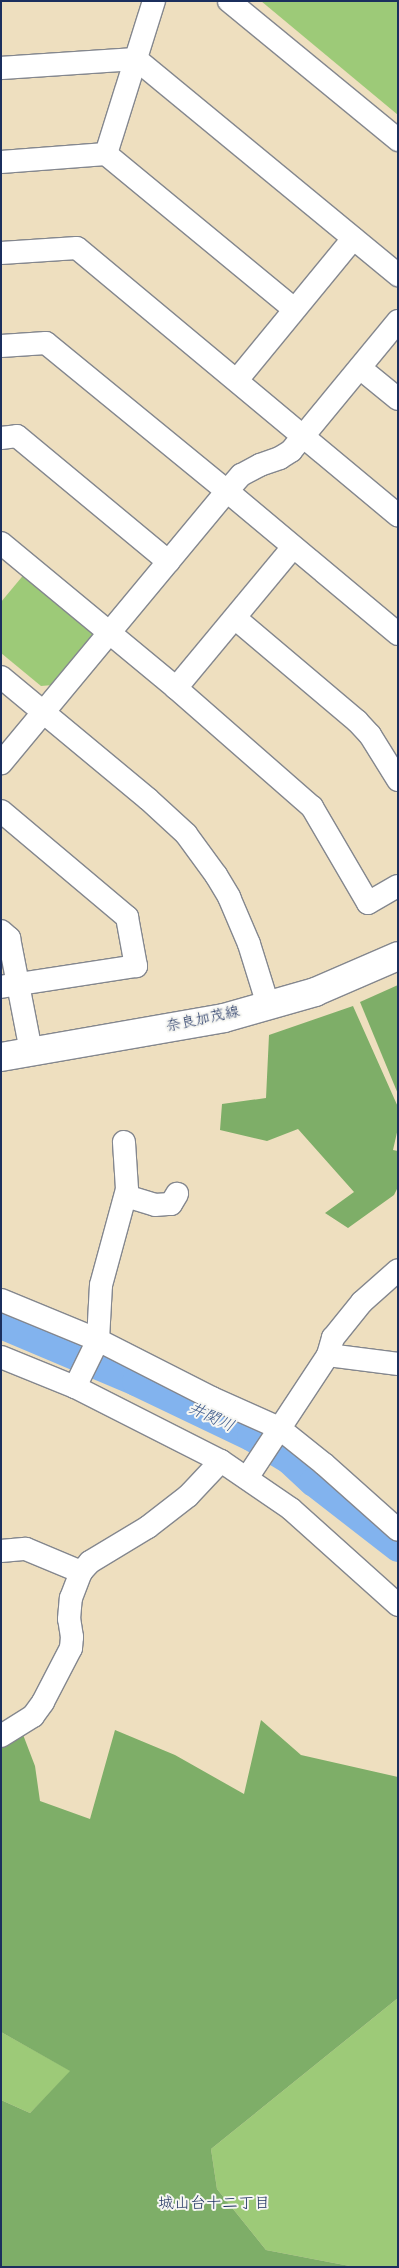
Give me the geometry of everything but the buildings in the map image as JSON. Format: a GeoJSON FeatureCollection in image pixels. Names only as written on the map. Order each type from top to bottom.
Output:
{"type":"FeatureCollection","features":[{"type":"Feature","properties":{"kind":"main road","name":"奈良加茂線"},"geometry":{"type":"LineString","coordinates":[[1,1057],[224,1018],[315,992],[398,956]]}},
{"type":"Feature","properties":{"kind":"street"},"geometry":{"type":"LineString","coordinates":[[106,154],[154,1]]}},
{"type":"Feature","properties":{"kind":"street"},"geometry":{"type":"LineString","coordinates":[[229,1],[398,140]]}},
{"type":"Feature","properties":{"kind":"street"},"geometry":{"type":"LineString","coordinates":[[1,68],[136,59],[398,275]]}},
{"type":"Feature","properties":{"kind":"street"},"geometry":{"type":"LineString","coordinates":[[1,162],[106,154],[294,309]]}},
{"type":"Feature","properties":{"kind":"street"},"geometry":{"type":"LineString","coordinates":[[237,380],[353,239]]}},
{"type":"Feature","properties":{"kind":"street"},"geometry":{"type":"LineString","coordinates":[[1,253],[77,248],[398,516]]}},
{"type":"Feature","properties":{"kind":"street"},"geometry":{"type":"LineString","coordinates":[[1,763],[241,475],[286,455],[398,321]]}},
{"type":"Feature","properties":{"kind":"street"},"geometry":{"type":"LineString","coordinates":[[1,346],[46,343],[398,634]]}},
{"type":"Feature","properties":{"kind":"street"},"geometry":{"type":"LineString","coordinates":[[360,368],[398,398]]}},
{"type":"Feature","properties":{"kind":"street"},"geometry":{"type":"LineString","coordinates":[[1,438],[17,436],[169,562]]}},
{"type":"Feature","properties":{"kind":"street"},"geometry":{"type":"LineString","coordinates":[[1,543],[176,688],[312,807],[368,903],[398,886]]}},
{"type":"Feature","properties":{"kind":"street"},"geometry":{"type":"LineString","coordinates":[[176,688],[293,547]]}},
{"type":"Feature","properties":{"kind":"street"},"geometry":{"type":"LineString","coordinates":[[235,618],[357,722],[370,735],[398,780]]}},
{"type":"Feature","properties":{"kind":"street"},"geometry":{"type":"LineString","coordinates":[[1,677],[167,815],[202,854],[216,875],[240,920],[268,1005]]}},
{"type":"Feature","properties":{"kind":"street"},"geometry":{"type":"LineString","coordinates":[[1,811],[127,917],[136,966],[9,985]]}},
{"type":"Feature","properties":{"kind":"street"},"geometry":{"type":"LineString","coordinates":[[1,931],[9,938],[9,985],[30,1051]]}},
{"type":"Feature","properties":{"kind":"street"},"geometry":{"type":"LineString","coordinates":[[80,1379],[98,1340],[101,1285],[126,1196],[124,1142]]}},
{"type":"Feature","properties":{"kind":"street"},"geometry":{"type":"LineString","coordinates":[[126,1196],[155,1206],[171,1204],[177,1194]]}},
{"type":"Feature","properties":{"kind":"street"},"geometry":{"type":"LineString","coordinates":[[251,1471],[328,1355],[333,1338],[362,1302],[398,1270]]}},
{"type":"Feature","properties":{"kind":"street"},"geometry":{"type":"LineString","coordinates":[[1,1300],[98,1340],[212,1398],[279,1428],[324,1464],[398,1530]]}},
{"type":"Feature","properties":{"kind":"street"},"geometry":{"type":"LineString","coordinates":[[328,1355],[398,1364]]}},
{"type":"Feature","properties":{"kind":"street"},"geometry":{"type":"LineString","coordinates":[[1,1357],[80,1379],[221,1460],[251,1471],[398,1605]]}},
{"type":"Feature","properties":{"kind":"street"},"geometry":{"type":"LineString","coordinates":[[1,1736],[33,1716],[43,1702],[71,1648],[72,1637],[69,1619],[71,1598],[81,1572],[90,1562],[156,1520],[188,1496],[221,1460]]}},
{"type":"Feature","properties":{"kind":"street"},"geometry":{"type":"LineString","coordinates":[[1,1551],[26,1549],[81,1572]]}},
{"type":"Feature","properties":{"kind":"green space"},"geometry":{"type":"Polygon","coordinates":[[[261,1],[398,1],[398,115],[261,1]]]}},
{"type":"Feature","properties":{"kind":"green space"},"geometry":{"type":"Polygon","coordinates":[[[26,572],[93,627],[93,637],[53,685],[41,686],[1,653],[1,602],[26,572]]]}},
{"type":"Feature","properties":{"kind":"green space"},"geometry":{"type":"Polygon","coordinates":[[[398,985],[398,1094],[360,1002],[398,985]]]}},
{"type":"Feature","properties":{"kind":"green space"},"geometry":{"type":"Polygon","coordinates":[[[353,1006],[398,1107],[398,1128],[393,1150],[398,1151],[398,1187],[394,1195],[348,1228],[325,1213],[354,1192],[298,1129],[267,1141],[220,1130],[222,1104],[266,1098],[269,1035],[353,1006]]]}},
{"type":"Feature","properties":{"kind":"green space"},"geometry":{"type":"Polygon","coordinates":[[[261,1720],[301,1755],[398,1777],[398,1998],[211,2149],[217,2189],[266,2250],[355,2267],[1,2267],[1,2100],[30,2113],[70,2071],[1,2032],[1,1745],[22,1732],[35,1766],[40,1801],[90,1819],[115,1730],[175,1755],[244,1794],[261,1720]]]}},
{"type":"Feature","properties":{"kind":"green space"},"geometry":{"type":"Polygon","coordinates":[[[398,1998],[398,2267],[355,2267],[266,2250],[217,2189],[211,2149],[398,1998]]]}},
{"type":"Feature","properties":{"kind":"green space"},"geometry":{"type":"Polygon","coordinates":[[[1,2032],[71,2071],[30,2113],[1,2100],[1,2032]]]}},
{"type":"Feature","properties":{"kind":"waterway","name":"井関川"},"geometry":{"type":"LineString","coordinates":[[1,1325],[136,1382],[251,1437],[289,1460],[313,1482],[398,1548]]}},
{"type":"Feature","properties":{"kind":"district","name":"城山台十二丁目"},"geometry":{"type":"Point","coordinates":[214,2204]}}]}
